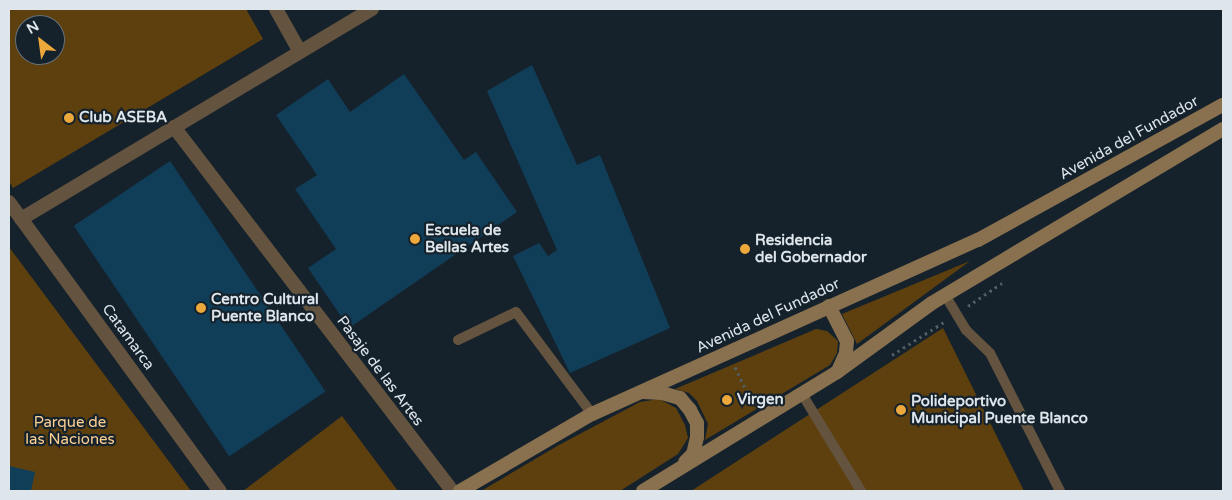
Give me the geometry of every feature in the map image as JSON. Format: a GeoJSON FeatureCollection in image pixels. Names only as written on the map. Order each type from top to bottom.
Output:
{"type":"FeatureCollection","features":[{"type":"Feature","properties":{"kind":"main road","name":"Avenida del Fundador"},"geometry":{"type":"LineString","coordinates":[[460,491],[592,414],[978,240],[1223,104]]}},
{"type":"Feature","properties":{"kind":"main road"},"geometry":{"type":"LineString","coordinates":[[644,491],[837,372],[945,296],[1223,130]]}},
{"type":"Feature","properties":{"kind":"main road"},"geometry":{"type":"LineString","coordinates":[[829,306],[847,341],[846,353],[837,372]]}},
{"type":"Feature","properties":{"kind":"main road"},"geometry":{"type":"LineString","coordinates":[[640,392],[662,393],[680,398],[697,423],[697,437],[693,454],[678,470]]}},
{"type":"Feature","properties":{"kind":"street"},"geometry":{"type":"LineString","coordinates":[[276,9],[300,52]]}},
{"type":"Feature","properties":{"kind":"street"},"geometry":{"type":"LineString","coordinates":[[21,218],[372,9]]}},
{"type":"Feature","properties":{"kind":"street","name":"Pasaje de las Artes"},"geometry":{"type":"LineString","coordinates":[[174,127],[452,491]]}},
{"type":"Feature","properties":{"kind":"street","name":"Catamarca"},"geometry":{"type":"LineString","coordinates":[[9,202],[220,491]]}},
{"type":"Feature","properties":{"kind":"lane"},"geometry":{"type":"LineString","coordinates":[[945,296],[966,330],[990,352],[1060,491]]}},
{"type":"Feature","properties":{"kind":"lane"},"geometry":{"type":"LineString","coordinates":[[458,340],[516,312],[592,414]]}},
{"type":"Feature","properties":{"kind":"lane"},"geometry":{"type":"LineString","coordinates":[[802,394],[861,491]]}},
{"type":"Feature","properties":{"kind":"path"},"geometry":{"type":"LineString","coordinates":[[728,353],[761,419]]}},
{"type":"Feature","properties":{"kind":"green space","name":"Club ASEBA"},"geometry":{"type":"Polygon","coordinates":[[[9,9],[246,9],[263,39],[13,188],[9,181],[9,9]]]}},
{"type":"Feature","properties":{"kind":"green space","name":"Parque de las Naciones"},"geometry":{"type":"Polygon","coordinates":[[[9,247],[191,491],[9,491],[9,247]]]}},
{"type":"Feature","properties":{"kind":"green space"},"geometry":{"type":"Polygon","coordinates":[[[970,261],[857,344],[842,314],[970,261]]]}},
{"type":"Feature","properties":{"kind":"green space","name":"Polideportivo Municipal Puente Blanco"},"geometry":{"type":"Polygon","coordinates":[[[943,328],[1024,491],[691,491],[943,328]]]}},
{"type":"Feature","properties":{"kind":"green space"},"geometry":{"type":"Polygon","coordinates":[[[816,329],[827,331],[838,341],[837,353],[830,365],[705,440],[708,424],[697,401],[689,393],[675,389],[816,329]]]}},
{"type":"Feature","properties":{"kind":"green space"},"geometry":{"type":"Polygon","coordinates":[[[659,399],[676,408],[685,425],[688,438],[678,454],[620,491],[481,491],[559,445],[640,402],[659,399]]]}},
{"type":"Feature","properties":{"kind":"green space"},"geometry":{"type":"Polygon","coordinates":[[[342,416],[398,491],[243,491],[342,416]]]}},
{"type":"Feature","properties":{"kind":"building"},"geometry":{"type":"Polygon","coordinates":[[[532,65],[577,165],[600,155],[670,328],[570,373],[513,256],[539,243],[548,256],[557,250],[487,91],[532,65]]]}},
{"type":"Feature","properties":{"kind":"building"},"geometry":{"type":"Polygon","coordinates":[[[404,74],[464,160],[476,152],[517,212],[349,328],[308,268],[336,249],[295,189],[317,175],[276,115],[328,79],[350,112],[404,74]]]}},
{"type":"Feature","properties":{"kind":"building","name":"Centro Cultural Puente Blanco"},"geometry":{"type":"Polygon","coordinates":[[[170,161],[325,391],[229,456],[74,226],[170,161]]]}},
{"type":"Feature","properties":{"kind":"building"},"geometry":{"type":"Polygon","coordinates":[[[9,466],[35,472],[31,491],[9,491],[9,466]]]}},
{"type":"Feature","properties":{"kind":"place","name":"Club ASEBA"},"geometry":{"type":"Point","coordinates":[69,118]}},
{"type":"Feature","properties":{"kind":"place","name":"Escuela de Bellas Artes"},"geometry":{"type":"Point","coordinates":[415,239]}},
{"type":"Feature","properties":{"kind":"place","name":"Residencia del Gobernador"},"geometry":{"type":"Point","coordinates":[745,249]}},
{"type":"Feature","properties":{"kind":"place","name":"Centro Cultural Puente Blanco"},"geometry":{"type":"Point","coordinates":[201,308]}},
{"type":"Feature","properties":{"kind":"place","name":"Virgen"},"geometry":{"type":"Point","coordinates":[727,400]}},
{"type":"Feature","properties":{"kind":"place","name":"Polideportivo Municipal Puente Blanco"},"geometry":{"type":"Point","coordinates":[901,410]}}]}
